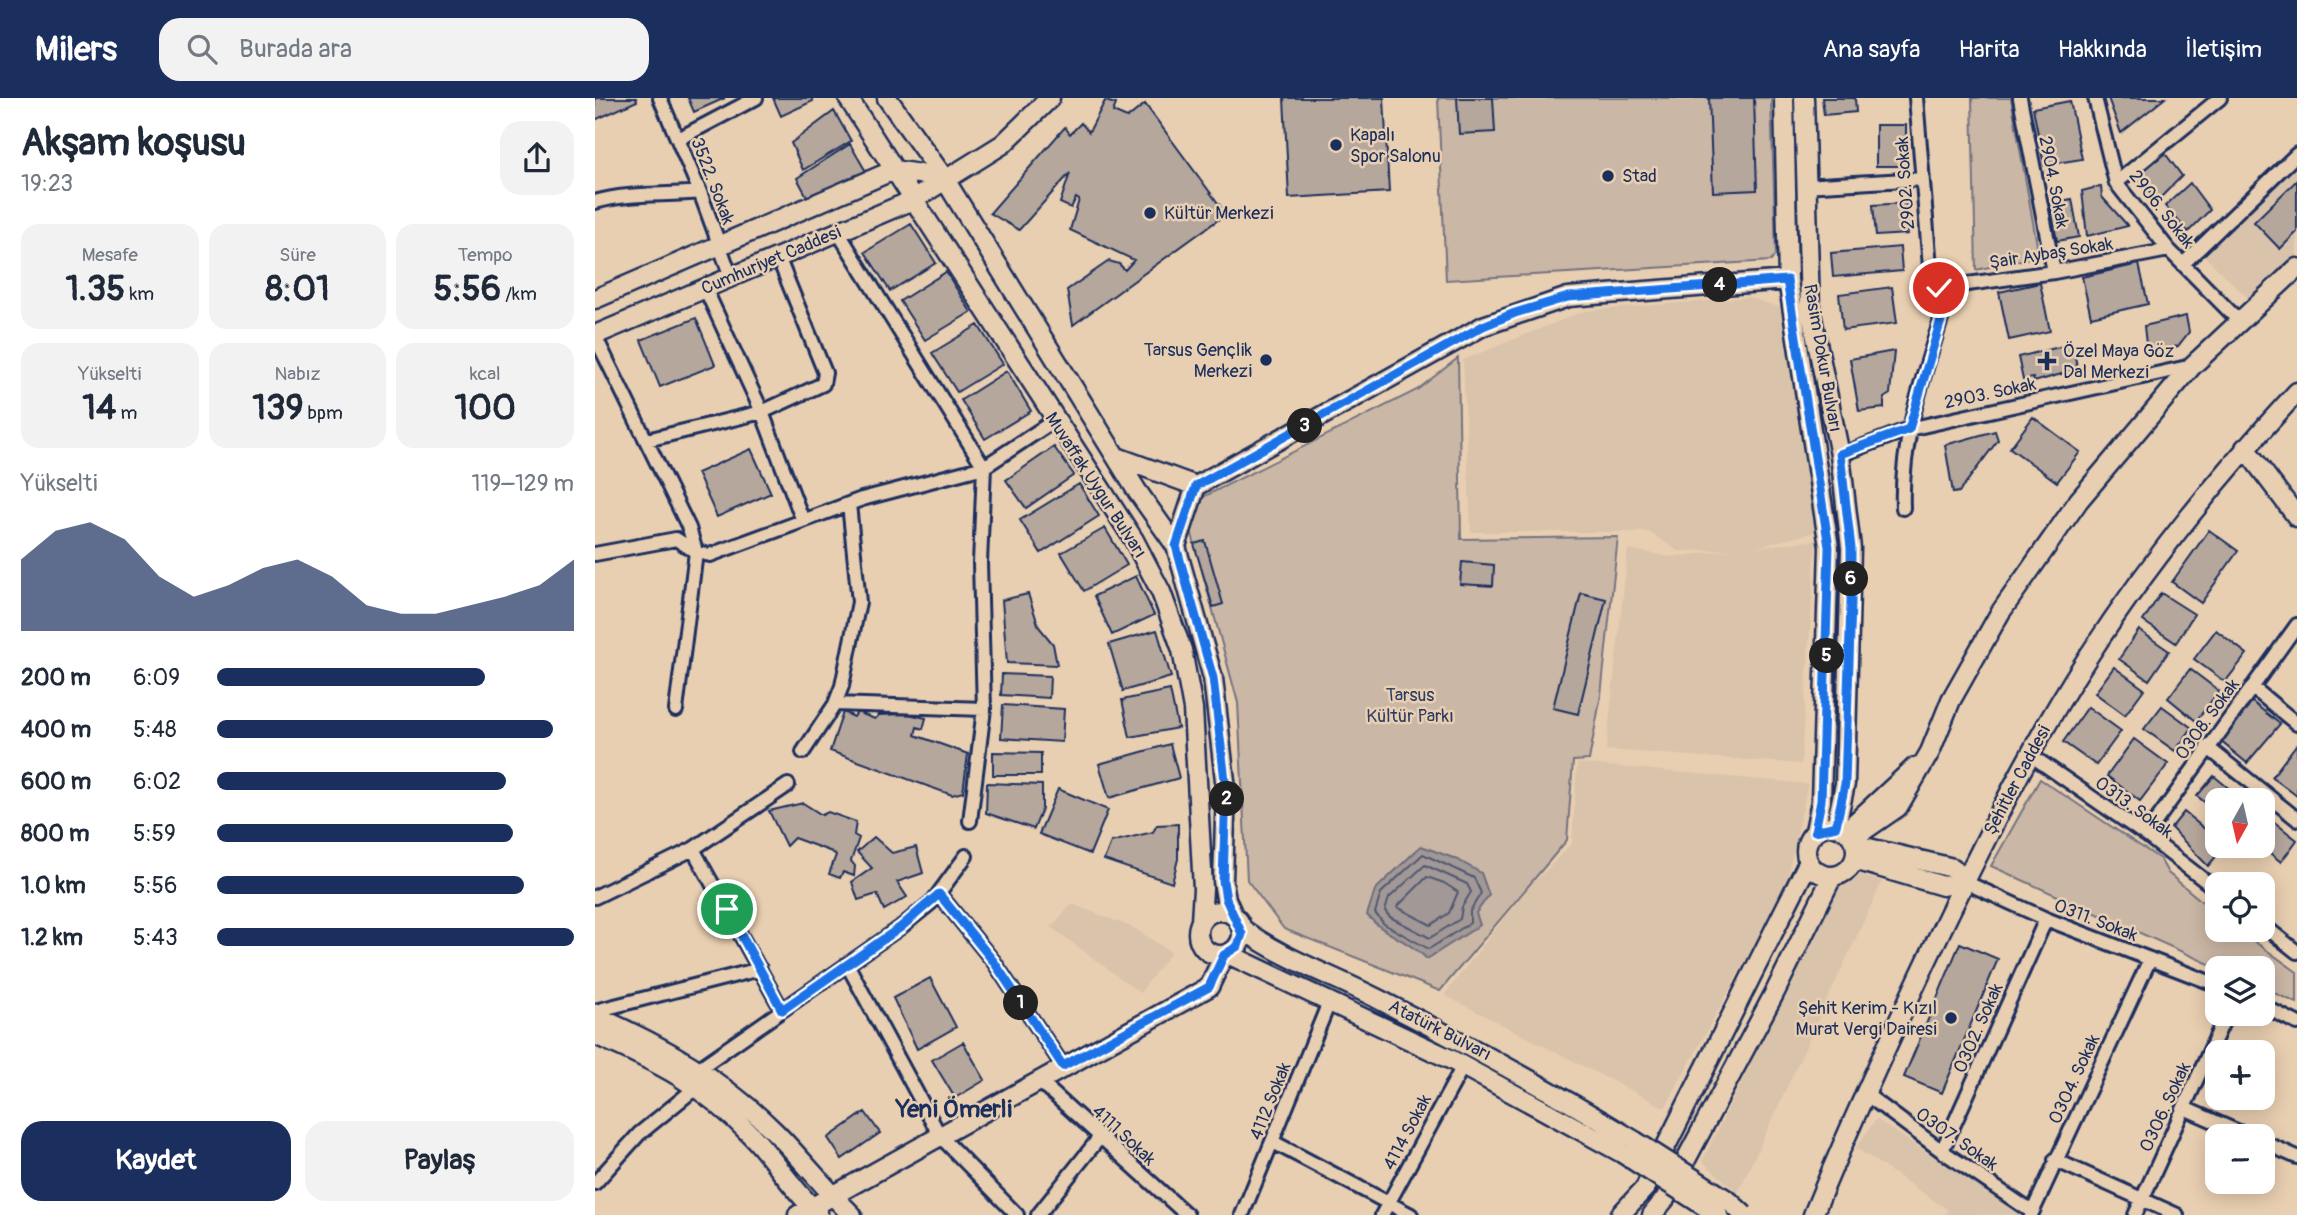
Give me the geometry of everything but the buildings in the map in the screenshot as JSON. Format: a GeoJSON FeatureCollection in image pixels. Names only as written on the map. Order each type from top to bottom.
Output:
{"type":"FeatureCollection","features":[{"type":"Feature","properties":{"kind":"main road","name":"Muvaffak Uygur Bulvarı"},"geometry":{"type":"LineString","coordinates":[[848,98],[1134,540],[1161,592],[1182,650],[1193,709],[1203,889],[1201,921]]}},
{"type":"Feature","properties":{"kind":"main road","name":"Muvaffak Uygur Bulvarı"},"geometry":{"type":"LineString","coordinates":[[887,98],[944,178],[1117,457],[1176,546],[1213,678],[1226,789],[1223,881],[1226,899],[1237,921]]}},
{"type":"Feature","properties":{"kind":"main road","name":"Cumhuriyet Caddesi"},"geometry":{"type":"LineString","coordinates":[[595,336],[913,200],[944,178],[1003,144],[1050,98]]}},
{"type":"Feature","properties":{"kind":"main road"},"geometry":{"type":"LineString","coordinates":[[1784,98],[1787,280],[1829,547],[1821,801],[1815,831],[1805,849],[1808,863],[1818,873],[1832,877],[1848,870],[1849,840]]}},
{"type":"Feature","properties":{"kind":"main road","name":"Rasim Dokur Bulvarı"},"geometry":{"type":"LineString","coordinates":[[1804,98],[1804,186],[1811,308],[1840,454],[1851,548],[1845,784],[1849,840]]}},
{"type":"Feature","properties":{"kind":"main road"},"geometry":{"type":"LineString","coordinates":[[894,170],[944,178]]}},
{"type":"Feature","properties":{"kind":"main road","name":"Cumhuriyet Caddesi"},"geometry":{"type":"LineString","coordinates":[[595,299],[894,170]]}},
{"type":"Feature","properties":{"kind":"main road"},"geometry":{"type":"LineString","coordinates":[[1849,840],[1898,807],[1930,752],[1951,700],[2000,613],[2079,500],[2192,366],[2297,268]]}},
{"type":"Feature","properties":{"kind":"main road"},"geometry":{"type":"LineString","coordinates":[[1176,546],[1196,486],[1483,326],[1568,297],[1787,280]]}},
{"type":"Feature","properties":{"kind":"main road","name":"Şehitler Caddesi"},"geometry":{"type":"LineString","coordinates":[[1813,1215],[1863,1092],[2029,754],[2088,656],[2168,544],[2245,448],[2297,392]]}},
{"type":"Feature","properties":{"kind":"main road"},"geometry":{"type":"LineString","coordinates":[[2245,448],[2297,517]]}},
{"type":"Feature","properties":{"kind":"main road"},"geometry":{"type":"LineString","coordinates":[[1117,457],[1196,486]]}},
{"type":"Feature","properties":{"kind":"main road"},"geometry":{"type":"LineString","coordinates":[[1815,831],[1952,868],[1965,882]]}},
{"type":"Feature","properties":{"kind":"main road"},"geometry":{"type":"LineString","coordinates":[[1620,1215],[1644,1188],[1808,863]]}},
{"type":"Feature","properties":{"kind":"main road"},"geometry":{"type":"LineString","coordinates":[[1652,1215],[1665,1199],[1774,994],[1832,877]]}},
{"type":"Feature","properties":{"kind":"main road"},"geometry":{"type":"LineString","coordinates":[[595,1035],[698,1077],[752,1136],[810,1212],[832,1195],[1209,987],[1226,954],[1238,946],[1237,921],[1212,912],[1201,921],[1198,928],[1199,942],[1209,953],[1226,954]]}},
{"type":"Feature","properties":{"kind":"main road","name":"Atatürk Bulvarı"},"geometry":{"type":"LineString","coordinates":[[1237,921],[1270,949],[1372,996],[1516,1070],[1629,1147]]}},
{"type":"Feature","properties":{"kind":"main road","name":"Atatürk Bulvarı"},"geometry":{"type":"LineString","coordinates":[[1226,954],[1330,1000],[1629,1147]]}},
{"type":"Feature","properties":{"kind":"main road"},"geometry":{"type":"LineString","coordinates":[[595,1014],[649,1039],[775,1132],[852,1215]]}},
{"type":"Feature","properties":{"kind":"main road"},"geometry":{"type":"LineString","coordinates":[[1629,1147],[1718,1215]]}},
{"type":"Feature","properties":{"kind":"main road"},"geometry":{"type":"LineString","coordinates":[[1629,1147],[1728,1201],[1744,1215]]}},
{"type":"Feature","properties":{"kind":"street","name":"3522. Sokak"},"geometry":{"type":"LineString","coordinates":[[660,98],[700,192],[731,277]]}},
{"type":"Feature","properties":{"kind":"street"},"geometry":{"type":"LineString","coordinates":[[678,139],[756,98]]}},
{"type":"Feature","properties":{"kind":"street","name":"2902. Sokak"},"geometry":{"type":"LineString","coordinates":[[1903,508],[1901,472],[1909,429],[1946,303],[1930,267],[1916,98]]}},
{"type":"Feature","properties":{"kind":"street","name":"2904. Sokak"},"geometry":{"type":"LineString","coordinates":[[2020,98],[2054,272]]}},
{"type":"Feature","properties":{"kind":"street","name":"2906. Sokak"},"geometry":{"type":"LineString","coordinates":[[2095,98],[2116,183],[2169,250],[2239,321]]}},
{"type":"Feature","properties":{"kind":"street"},"geometry":{"type":"LineString","coordinates":[[2116,183],[2220,98]]}},
{"type":"Feature","properties":{"kind":"street"},"geometry":{"type":"LineString","coordinates":[[2183,264],[2297,154]]}},
{"type":"Feature","properties":{"kind":"street"},"geometry":{"type":"LineString","coordinates":[[1804,186],[1922,179]]}},
{"type":"Feature","properties":{"kind":"street"},"geometry":{"type":"LineString","coordinates":[[596,199],[637,194],[666,196],[700,192]]}},
{"type":"Feature","properties":{"kind":"street"},"geometry":{"type":"LineString","coordinates":[[838,232],[984,467],[980,563],[984,709],[970,821]]}},
{"type":"Feature","properties":{"kind":"street","name":"Şair Aybaş Sokak"},"geometry":{"type":"LineString","coordinates":[[1939,288],[2054,272],[2169,250]]}},
{"type":"Feature","properties":{"kind":"street"},"geometry":{"type":"LineString","coordinates":[[646,440],[762,412],[823,384],[825,373],[778,257]]}},
{"type":"Feature","properties":{"kind":"street"},"geometry":{"type":"LineString","coordinates":[[705,289],[762,412],[803,521]]}},
{"type":"Feature","properties":{"kind":"street"},"geometry":{"type":"LineString","coordinates":[[595,336],[689,528],[696,552],[676,710]]}},
{"type":"Feature","properties":{"kind":"street","name":"2903. Sokak"},"geometry":{"type":"LineString","coordinates":[[1840,454],[1909,429],[2192,366]]}},
{"type":"Feature","properties":{"kind":"street"},"geometry":{"type":"LineString","coordinates":[[595,554],[676,539],[696,552],[709,555],[849,504],[984,467],[1055,420]]}},
{"type":"Feature","properties":{"kind":"street"},"geometry":{"type":"LineString","coordinates":[[803,752],[835,704],[859,602],[849,504]]}},
{"type":"Feature","properties":{"kind":"street","name":"0308. Sokak"},"geometry":{"type":"LineString","coordinates":[[2146,835],[2297,625]]}},
{"type":"Feature","properties":{"kind":"street"},"geometry":{"type":"LineString","coordinates":[[2252,687],[2297,724]]}},
{"type":"Feature","properties":{"kind":"street"},"geometry":{"type":"LineString","coordinates":[[835,704],[984,709]]}},
{"type":"Feature","properties":{"kind":"street"},"geometry":{"type":"LineString","coordinates":[[2207,747],[2297,819]]}},
{"type":"Feature","properties":{"kind":"street","name":"0313. Sokak"},"geometry":{"type":"LineString","coordinates":[[2029,754],[2146,835],[2205,881]]}},
{"type":"Feature","properties":{"kind":"street"},"geometry":{"type":"LineString","coordinates":[[595,897],[694,849],[787,785]]}},
{"type":"Feature","properties":{"kind":"street"},"geometry":{"type":"LineString","coordinates":[[694,849],[782,1010]]}},
{"type":"Feature","properties":{"kind":"street"},"geometry":{"type":"LineString","coordinates":[[595,1183],[639,1134],[698,1077],[782,1010],[901,927],[939,894],[966,856]]}},
{"type":"Feature","properties":{"kind":"street","name":"0311. Sokak"},"geometry":{"type":"LineString","coordinates":[[1965,882],[2046,919],[2205,980]]}},
{"type":"Feature","properties":{"kind":"street"},"geometry":{"type":"LineString","coordinates":[[939,894],[994,962],[1063,1066]]}},
{"type":"Feature","properties":{"kind":"street","name":"0302. Sokak"},"geometry":{"type":"LineString","coordinates":[[1942,1151],[2046,919]]}},
{"type":"Feature","properties":{"kind":"street"},"geometry":{"type":"LineString","coordinates":[[2275,935],[2297,952]]}},
{"type":"Feature","properties":{"kind":"street","name":"0304. Sokak"},"geometry":{"type":"LineString","coordinates":[[2031,1214],[2150,959]]}},
{"type":"Feature","properties":{"kind":"street"},"geometry":{"type":"LineString","coordinates":[[847,964],[940,1136],[1017,1215]]}},
{"type":"Feature","properties":{"kind":"street"},"geometry":{"type":"LineString","coordinates":[[595,1014],[760,969]]}},
{"type":"Feature","properties":{"kind":"street","name":"4112 Sokak"},"geometry":{"type":"LineString","coordinates":[[1242,1215],[1330,1000]]}},
{"type":"Feature","properties":{"kind":"street"},"geometry":{"type":"LineString","coordinates":[[2275,1012],[2297,1023]]}},
{"type":"Feature","properties":{"kind":"street","name":"0306. Sokak"},"geometry":{"type":"LineString","coordinates":[[2135,1215],[2221,1026]]}},
{"type":"Feature","properties":{"kind":"street","name":"4114 Sokak"},"geometry":{"type":"LineString","coordinates":[[1382,1215],[1463,1066]]}},
{"type":"Feature","properties":{"kind":"street","name":"4111 Sokak"},"geometry":{"type":"LineString","coordinates":[[1038,1080],[1187,1215]]}},
{"type":"Feature","properties":{"kind":"street","name":"0307. Sokak"},"geometry":{"type":"LineString","coordinates":[[1863,1092],[2031,1214]]}},
{"type":"Feature","properties":{"kind":"street"},"geometry":{"type":"LineString","coordinates":[[2184,1108],[2221,1124]]}},
{"type":"Feature","properties":{"kind":"street"},"geometry":{"type":"LineString","coordinates":[[1038,1215],[1100,1137]]}},
{"type":"Feature","properties":{"kind":"street"},"geometry":{"type":"LineString","coordinates":[[1273,1142],[1411,1215]]}},
{"type":"Feature","properties":{"kind":"street"},"geometry":{"type":"LineString","coordinates":[[2275,1147],[2297,1157]]}},
{"type":"Feature","properties":{"kind":"street"},"geometry":{"type":"LineString","coordinates":[[2055,1160],[2177,1215]]}},
{"type":"Feature","properties":{"kind":"shaded area"},"geometry":{"type":"Polygon","coordinates":[[[2297,161],[2297,259],[2250,300],[2202,254],[2297,161]]]}},
{"type":"Feature","properties":{"kind":"shaded area"},"geometry":{"type":"Polygon","coordinates":[[[1749,297],[1781,308],[1815,532],[1757,547],[1816,540],[1801,764],[1606,750],[1628,549],[1670,557],[1731,550],[1678,551],[1649,532],[1471,532],[1463,360],[1584,311],[1749,297]]]}},
{"type":"Feature","properties":{"kind":"shaded area"},"geometry":{"type":"Polygon","coordinates":[[[1577,763],[1808,784],[1785,888],[1665,1108],[1444,995],[1522,895],[1572,843],[1577,763]]]}},
{"type":"Feature","properties":{"kind":"shaded area"},"geometry":{"type":"Polygon","coordinates":[[[1848,870],[1882,882],[1738,1193],[1702,1161],[1848,870]]]}},
{"type":"Feature","properties":{"kind":"shaded area"},"geometry":{"type":"Polygon","coordinates":[[[1072,904],[1134,928],[1171,952],[1140,993],[1051,927],[1072,904]]]}},
{"type":"Feature","properties":{"kind":"shaded area"},"geometry":{"type":"Polygon","coordinates":[[[1876,1119],[2022,1215],[1945,1215],[1948,1210],[1856,1148],[1876,1119]]]}},
{"type":"Feature","properties":{"kind":"green space","name":"Stad"},"geometry":{"type":"Polygon","coordinates":[[[1438,98],[1771,98],[1776,254],[1771,261],[1446,280],[1438,98]]]}},
{"type":"Feature","properties":{"kind":"green space"},"geometry":{"type":"Polygon","coordinates":[[[1972,98],[2011,98],[2039,256],[1976,270],[1972,98]]]}},
{"type":"Feature","properties":{"kind":"green space","name":"Tarsus Kültür Parkı"},"geometry":{"type":"Polygon","coordinates":[[[1458,358],[1461,539],[1618,537],[1601,695],[1589,760],[1573,761],[1567,840],[1440,991],[1284,929],[1247,880],[1238,703],[1190,527],[1201,498],[1417,390],[1458,358]]]}},
{"type":"Feature","properties":{"kind":"green space"},"geometry":{"type":"Polygon","coordinates":[[[2040,779],[2160,859],[2168,873],[2205,904],[2205,942],[2255,942],[2275,956],[2205,956],[2205,962],[1991,866],[2040,779]]]}},
{"type":"Feature","properties":{"kind":"green space"},"geometry":{"type":"Polygon","coordinates":[[[2275,956],[2297,972],[2297,1003],[2275,993],[2275,956]]]}},
{"type":"Feature","properties":{"kind":"water"},"geometry":{"type":"Polygon","coordinates":[[[1421,846],[1456,859],[1481,873],[1489,895],[1476,913],[1480,925],[1427,959],[1381,928],[1367,915],[1375,890],[1421,846]]]}},
{"type":"Feature","properties":{"kind":"place","name":"Kapalı Spor Salonu"},"geometry":{"type":"Point","coordinates":[1336,145]}},
{"type":"Feature","properties":{"kind":"place","name":"Stad"},"geometry":{"type":"Point","coordinates":[1608,176]}},
{"type":"Feature","properties":{"kind":"place","name":"Kültür Merkezi"},"geometry":{"type":"Point","coordinates":[1150,213]}},
{"type":"Feature","properties":{"kind":"place","name":"Tarsus Gençlik Merkezi"},"geometry":{"type":"Point","coordinates":[1266,360]}},
{"type":"Feature","properties":{"kind":"place","name":"Özel Maya Göz Dal Merkezi"},"geometry":{"type":"Point","coordinates":[2047,361]}},
{"type":"Feature","properties":{"kind":"place","name":"Şehit Kerim - Kızıl Murat Vergi Dairesi"},"geometry":{"type":"Point","coordinates":[1951,1018]}},
{"type":"Feature","properties":{"kind":"district","name":"Yeni Ömerli"},"geometry":{"type":"Point","coordinates":[954,1109]}},
{"type":"Feature","properties":{"kind":"route"},"geometry":{"type":"LineString","coordinates":[[727,909],[782,1010],[901,927],[939,894],[994,962],[1063,1066],[1209,987],[1224,955],[1234,951],[1242,934],[1226,899],[1223,881],[1226,789],[1213,678],[1183,563],[1176,546],[1196,486],[1483,326],[1568,297],[1677,288],[1787,280],[1829,547],[1821,801],[1815,831],[1822,827],[1836,826],[1845,784],[1851,602],[1851,548],[1840,454],[1909,429],[1946,303],[1939,288]]}}]}
